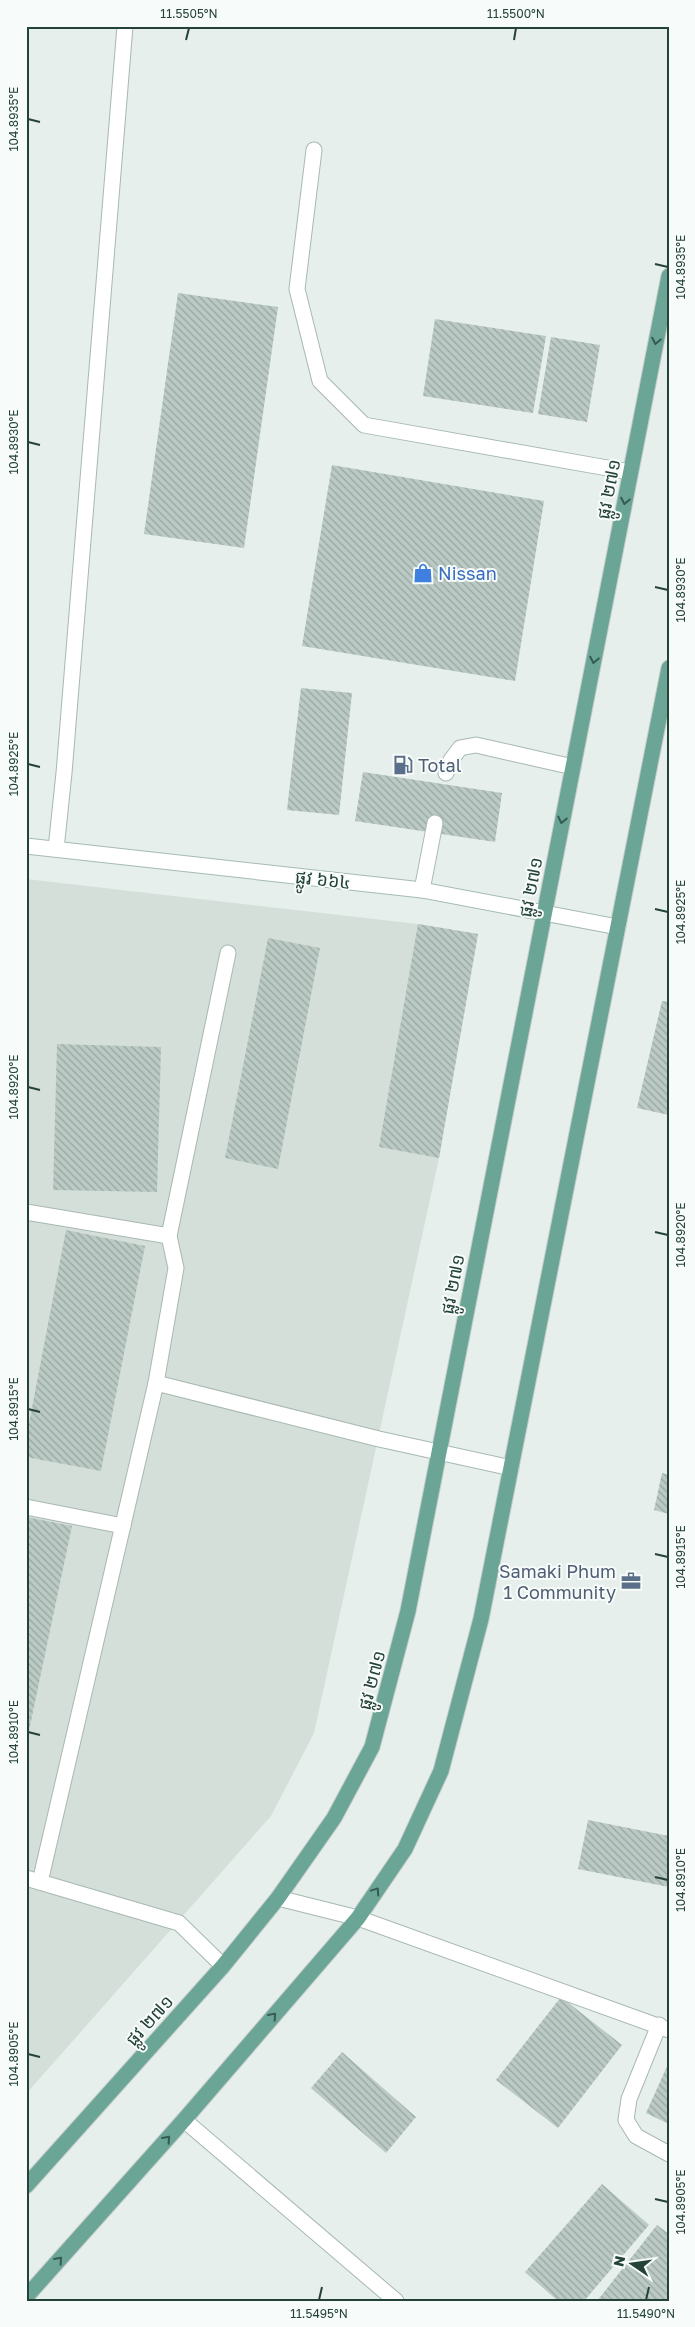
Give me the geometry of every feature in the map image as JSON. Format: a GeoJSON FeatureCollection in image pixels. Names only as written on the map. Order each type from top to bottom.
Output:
{"type":"FeatureCollection","features":[{"type":"Feature","properties":{"kind":"main road","name":"ផ្លូវ ២៧១"},"geometry":{"type":"LineString","coordinates":[[26,2186],[222,1966],[278,1898],[334,1818],[372,1747],[408,1611],[669,276]]}},
{"type":"Feature","properties":{"kind":"main road"},"geometry":{"type":"LineString","coordinates":[[26,2297],[184,2120],[358,1918],[405,1849],[442,1771],[481,1619],[669,668]]}},
{"type":"Feature","properties":{"kind":"street"},"geometry":{"type":"LineString","coordinates":[[56,849],[65,763],[125,26]]}},
{"type":"Feature","properties":{"kind":"street"},"geometry":{"type":"LineString","coordinates":[[314,150],[297,289],[320,381],[364,426],[630,472]]}},
{"type":"Feature","properties":{"kind":"street"},"geometry":{"type":"LineString","coordinates":[[446,773],[451,760],[460,748],[476,745],[573,767]]}},
{"type":"Feature","properties":{"kind":"street"},"geometry":{"type":"LineString","coordinates":[[422,890],[435,823]]}},
{"type":"Feature","properties":{"kind":"street","name":"ផ្លូវ ៦៦៤"},"geometry":{"type":"LineString","coordinates":[[26,846],[422,890],[618,927]]}},
{"type":"Feature","properties":{"kind":"street"},"geometry":{"type":"LineString","coordinates":[[222,1966],[179,1923],[33,1880],[123,1526],[156,1384],[176,1268],[169,1236],[228,953]]}},
{"type":"Feature","properties":{"kind":"street"},"geometry":{"type":"LineString","coordinates":[[26,1212],[169,1236]]}},
{"type":"Feature","properties":{"kind":"street"},"geometry":{"type":"LineString","coordinates":[[156,1384],[370,1437],[511,1468]]}},
{"type":"Feature","properties":{"kind":"street"},"geometry":{"type":"LineString","coordinates":[[26,1507],[123,1526]]}},
{"type":"Feature","properties":{"kind":"street"},"geometry":{"type":"LineString","coordinates":[[278,1898],[358,1918],[664,2027],[629,2099],[626,2120],[636,2136],[669,2154]]}},
{"type":"Feature","properties":{"kind":"street"},"geometry":{"type":"LineString","coordinates":[[184,2120],[396,2301]]}},
{"type":"Feature","properties":{"kind":"shaded area"},"geometry":{"type":"Polygon","coordinates":[[[26,879],[418,924],[478,934],[439,1158],[314,1733],[271,1816],[26,2094],[26,879]]]}},
{"type":"Feature","properties":{"kind":"building"},"geometry":{"type":"Polygon","coordinates":[[[178,293],[278,307],[244,548],[144,534],[178,293]]]}},
{"type":"Feature","properties":{"kind":"building"},"geometry":{"type":"Polygon","coordinates":[[[435,319],[546,336],[533,413],[423,396],[435,319]]]}},
{"type":"Feature","properties":{"kind":"building"},"geometry":{"type":"Polygon","coordinates":[[[551,337],[600,345],[587,422],[538,414],[551,337]]]}},
{"type":"Feature","properties":{"kind":"building","name":"Nissan"},"geometry":{"type":"Polygon","coordinates":[[[332,465],[544,501],[515,681],[302,646],[332,465]]]}},
{"type":"Feature","properties":{"kind":"building"},"geometry":{"type":"Polygon","coordinates":[[[301,688],[352,693],[339,815],[287,810],[301,688]]]}},
{"type":"Feature","properties":{"kind":"building"},"geometry":{"type":"Polygon","coordinates":[[[363,772],[502,793],[495,842],[355,821],[363,772]]]}},
{"type":"Feature","properties":{"kind":"building"},"geometry":{"type":"Polygon","coordinates":[[[418,924],[478,934],[439,1158],[379,1147],[418,924]]]}},
{"type":"Feature","properties":{"kind":"building"},"geometry":{"type":"Polygon","coordinates":[[[268,938],[320,948],[278,1169],[225,1158],[268,938]]]}},
{"type":"Feature","properties":{"kind":"building"},"geometry":{"type":"Polygon","coordinates":[[[662,1001],[669,1002],[669,1115],[637,1108],[662,1001]]]}},
{"type":"Feature","properties":{"kind":"building"},"geometry":{"type":"Polygon","coordinates":[[[57,1044],[161,1047],[157,1192],[53,1190],[57,1044]]]}},
{"type":"Feature","properties":{"kind":"building"},"geometry":{"type":"Polygon","coordinates":[[[66,1230],[145,1246],[101,1471],[26,1457],[26,1439],[66,1230]]]}},
{"type":"Feature","properties":{"kind":"building"},"geometry":{"type":"Polygon","coordinates":[[[662,1473],[669,1475],[669,1514],[654,1510],[662,1473]]]}},
{"type":"Feature","properties":{"kind":"building"},"geometry":{"type":"Polygon","coordinates":[[[26,1517],[72,1526],[27,1740],[26,1740],[26,1517]]]}},
{"type":"Feature","properties":{"kind":"building"},"geometry":{"type":"Polygon","coordinates":[[[588,1820],[669,1836],[669,1887],[578,1869],[588,1820]]]}},
{"type":"Feature","properties":{"kind":"building"},"geometry":{"type":"Polygon","coordinates":[[[561,1997],[622,2045],[558,2128],[496,2080],[561,1997]]]}},
{"type":"Feature","properties":{"kind":"building"},"geometry":{"type":"Polygon","coordinates":[[[342,2052],[416,2117],[386,2153],[311,2088],[342,2052]]]}},
{"type":"Feature","properties":{"kind":"building"},"geometry":{"type":"Polygon","coordinates":[[[669,2062],[669,2124],[646,2113],[669,2062]]]}},
{"type":"Feature","properties":{"kind":"building"},"geometry":{"type":"Polygon","coordinates":[[[602,2184],[649,2225],[584,2301],[558,2301],[525,2272],[602,2184]]]}},
{"type":"Feature","properties":{"kind":"building"},"geometry":{"type":"Polygon","coordinates":[[[657,2225],[669,2234],[669,2301],[597,2301],[657,2225]]]}},
{"type":"Feature","properties":{"kind":"place","name":"Nissan"},"geometry":{"type":"Point","coordinates":[423,573]}},
{"type":"Feature","properties":{"kind":"place","name":"Total"},"geometry":{"type":"Point","coordinates":[403,765]}},
{"type":"Feature","properties":{"kind":"place","name":"Samaki Phum 1 Community"},"geometry":{"type":"Point","coordinates":[631,1581]}}]}
